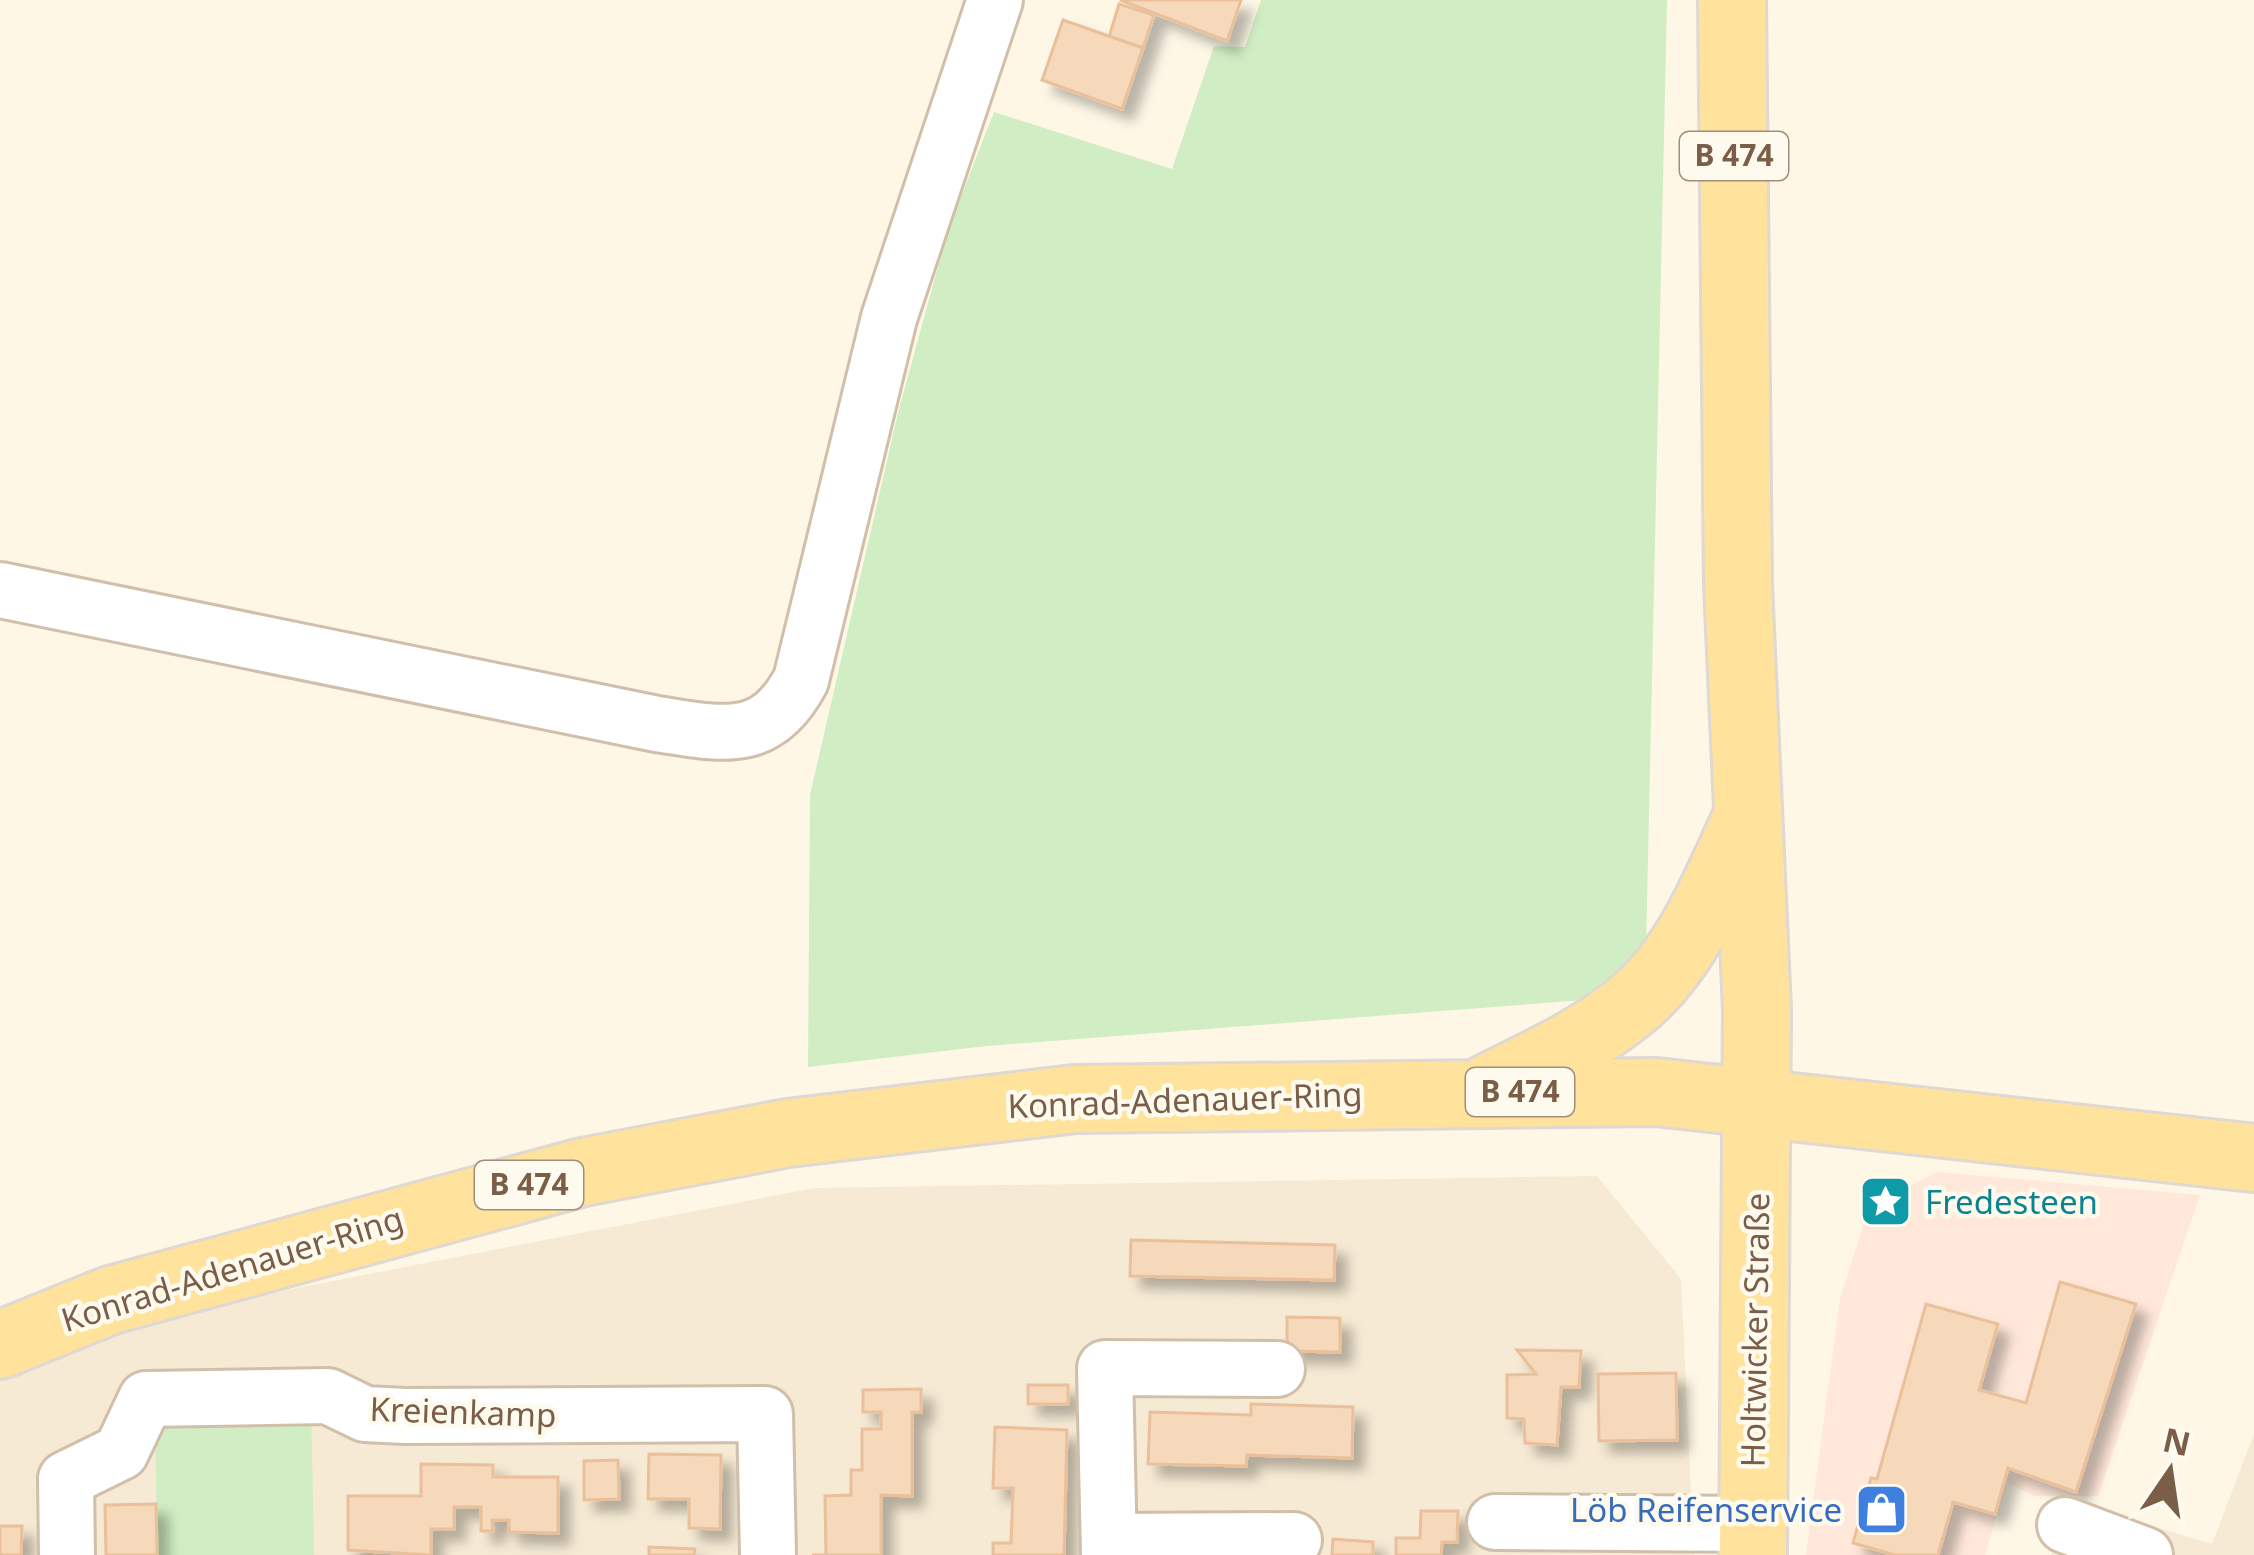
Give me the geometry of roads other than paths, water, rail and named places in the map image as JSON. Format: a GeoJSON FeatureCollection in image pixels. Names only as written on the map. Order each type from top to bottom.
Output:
{"type":"FeatureCollection","features":[{"type":"Feature","properties":{"kind":"main road","name":"B 474"},"geometry":{"type":"LineString","coordinates":[[1732,0],[1738,585],[1758,1104]]}},
{"type":"Feature","properties":{"kind":"main road"},"geometry":{"type":"LineString","coordinates":[[1479,1092],[1579,1042],[1631,1006],[1691,931],[1747,817]]}},
{"type":"Feature","properties":{"kind":"main road","name":"Konrad-Adenauer-Ring"},"geometry":{"type":"LineString","coordinates":[[0,1345],[111,1300],[444,1205],[788,1132],[1075,1099],[1657,1092],[2254,1158]]}},
{"type":"Feature","properties":{"kind":"main road","name":"Holtwicker Straße"},"geometry":{"type":"LineString","coordinates":[[1753,1540],[1758,1104]]}},
{"type":"Feature","properties":{"kind":"street"},"geometry":{"type":"LineString","coordinates":[[0,590],[657,724],[705,731],[754,730],[785,710],[801,680],[889,318],[995,0]]}},
{"type":"Feature","properties":{"kind":"street"},"geometry":{"type":"LineString","coordinates":[[1277,1369],[1105,1368],[1109,1548],[1294,1540]]}},
{"type":"Feature","properties":{"kind":"street","name":"Kreienkamp"},"geometry":{"type":"LineString","coordinates":[[67,1555],[66,1479],[121,1452],[146,1399],[328,1396],[365,1414],[405,1416],[765,1414],[768,1555]]}},
{"type":"Feature","properties":{"kind":"street"},"geometry":{"type":"LineString","coordinates":[[1496,1522],[1753,1540]]}},
{"type":"Feature","properties":{"kind":"street"},"geometry":{"type":"LineString","coordinates":[[2065,1526],[2145,1555]]}},
{"type":"Feature","properties":{"kind":"place","name":"Fredesteen"},"geometry":{"type":"Point","coordinates":[1886,1202]}},
{"type":"Feature","properties":{"kind":"place","name":"Löb Reifenservice"},"geometry":{"type":"Point","coordinates":[1881,1510]}}]}
